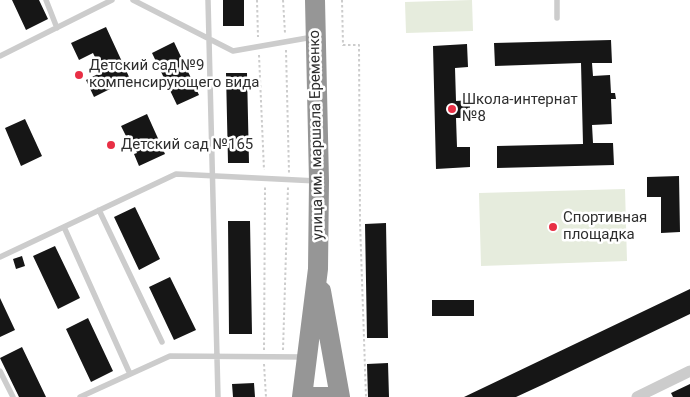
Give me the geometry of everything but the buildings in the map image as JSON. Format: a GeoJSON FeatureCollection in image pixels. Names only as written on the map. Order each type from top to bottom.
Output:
{"type":"FeatureCollection","features":[{"type":"Feature","properties":{"kind":"highway","name":"улица им. маршала Еременко"},"geometry":{"type":"LineString","coordinates":[[316,0],[319,181],[318,269]]}},
{"type":"Feature","properties":{"kind":"highway"},"geometry":{"type":"LineString","coordinates":[[302,397],[318,269]]}},
{"type":"Feature","properties":{"kind":"highway"},"geometry":{"type":"LineString","coordinates":[[318,269],[340,397]]}},
{"type":"Feature","properties":{"kind":"highway"},"geometry":{"type":"LineString","coordinates":[[314,397],[330,397]]}},
{"type":"Feature","properties":{"kind":"street"},"geometry":{"type":"LineString","coordinates":[[637,397],[690,371]]}},
{"type":"Feature","properties":{"kind":"lane"},"geometry":{"type":"LineString","coordinates":[[46,0],[57,28]]}},
{"type":"Feature","properties":{"kind":"lane"},"geometry":{"type":"LineString","coordinates":[[0,56],[112,0]]}},
{"type":"Feature","properties":{"kind":"lane"},"geometry":{"type":"LineString","coordinates":[[133,0],[233,50],[316,37]]}},
{"type":"Feature","properties":{"kind":"lane"},"geometry":{"type":"LineString","coordinates":[[208,0],[214,176],[215,356],[218,397]]}},
{"type":"Feature","properties":{"kind":"lane"},"geometry":{"type":"LineString","coordinates":[[557,0],[557,18]]}},
{"type":"Feature","properties":{"kind":"lane"},"geometry":{"type":"LineString","coordinates":[[0,257],[176,174],[319,181]]}},
{"type":"Feature","properties":{"kind":"lane"},"geometry":{"type":"LineString","coordinates":[[99,210],[162,342]]}},
{"type":"Feature","properties":{"kind":"lane"},"geometry":{"type":"LineString","coordinates":[[64,227],[130,374]]}},
{"type":"Feature","properties":{"kind":"lane"},"geometry":{"type":"LineString","coordinates":[[80,397],[170,356],[307,357]]}},
{"type":"Feature","properties":{"kind":"lane"},"geometry":{"type":"LineString","coordinates":[[0,371],[13,397]]}},
{"type":"Feature","properties":{"kind":"path"},"geometry":{"type":"LineString","coordinates":[[257,0],[265,178],[264,357],[266,397]]}},
{"type":"Feature","properties":{"kind":"path"},"geometry":{"type":"LineString","coordinates":[[342,0],[343,45],[359,45],[360,222],[366,397]]}},
{"type":"Feature","properties":{"kind":"green space"},"geometry":{"type":"Polygon","coordinates":[[[472,0],[473,31],[406,33],[405,2],[472,0]]]}},
{"type":"Feature","properties":{"kind":"green space","name":"Спортивная площадка"},"geometry":{"type":"Polygon","coordinates":[[[625,189],[627,261],[481,266],[479,193],[625,189]]]}},
{"type":"Feature","properties":{"kind":"place","name":"Детский сад №9 компенсирующего вида"},"geometry":{"type":"Point","coordinates":[79,75]}},
{"type":"Feature","properties":{"kind":"place","name":"Школа-интернат №8"},"geometry":{"type":"Point","coordinates":[452,109]}},
{"type":"Feature","properties":{"kind":"place","name":"Детский сад №165"},"geometry":{"type":"Point","coordinates":[111,145]}},
{"type":"Feature","properties":{"kind":"place","name":"Спортивная площадка"},"geometry":{"type":"Point","coordinates":[553,227]}}]}
